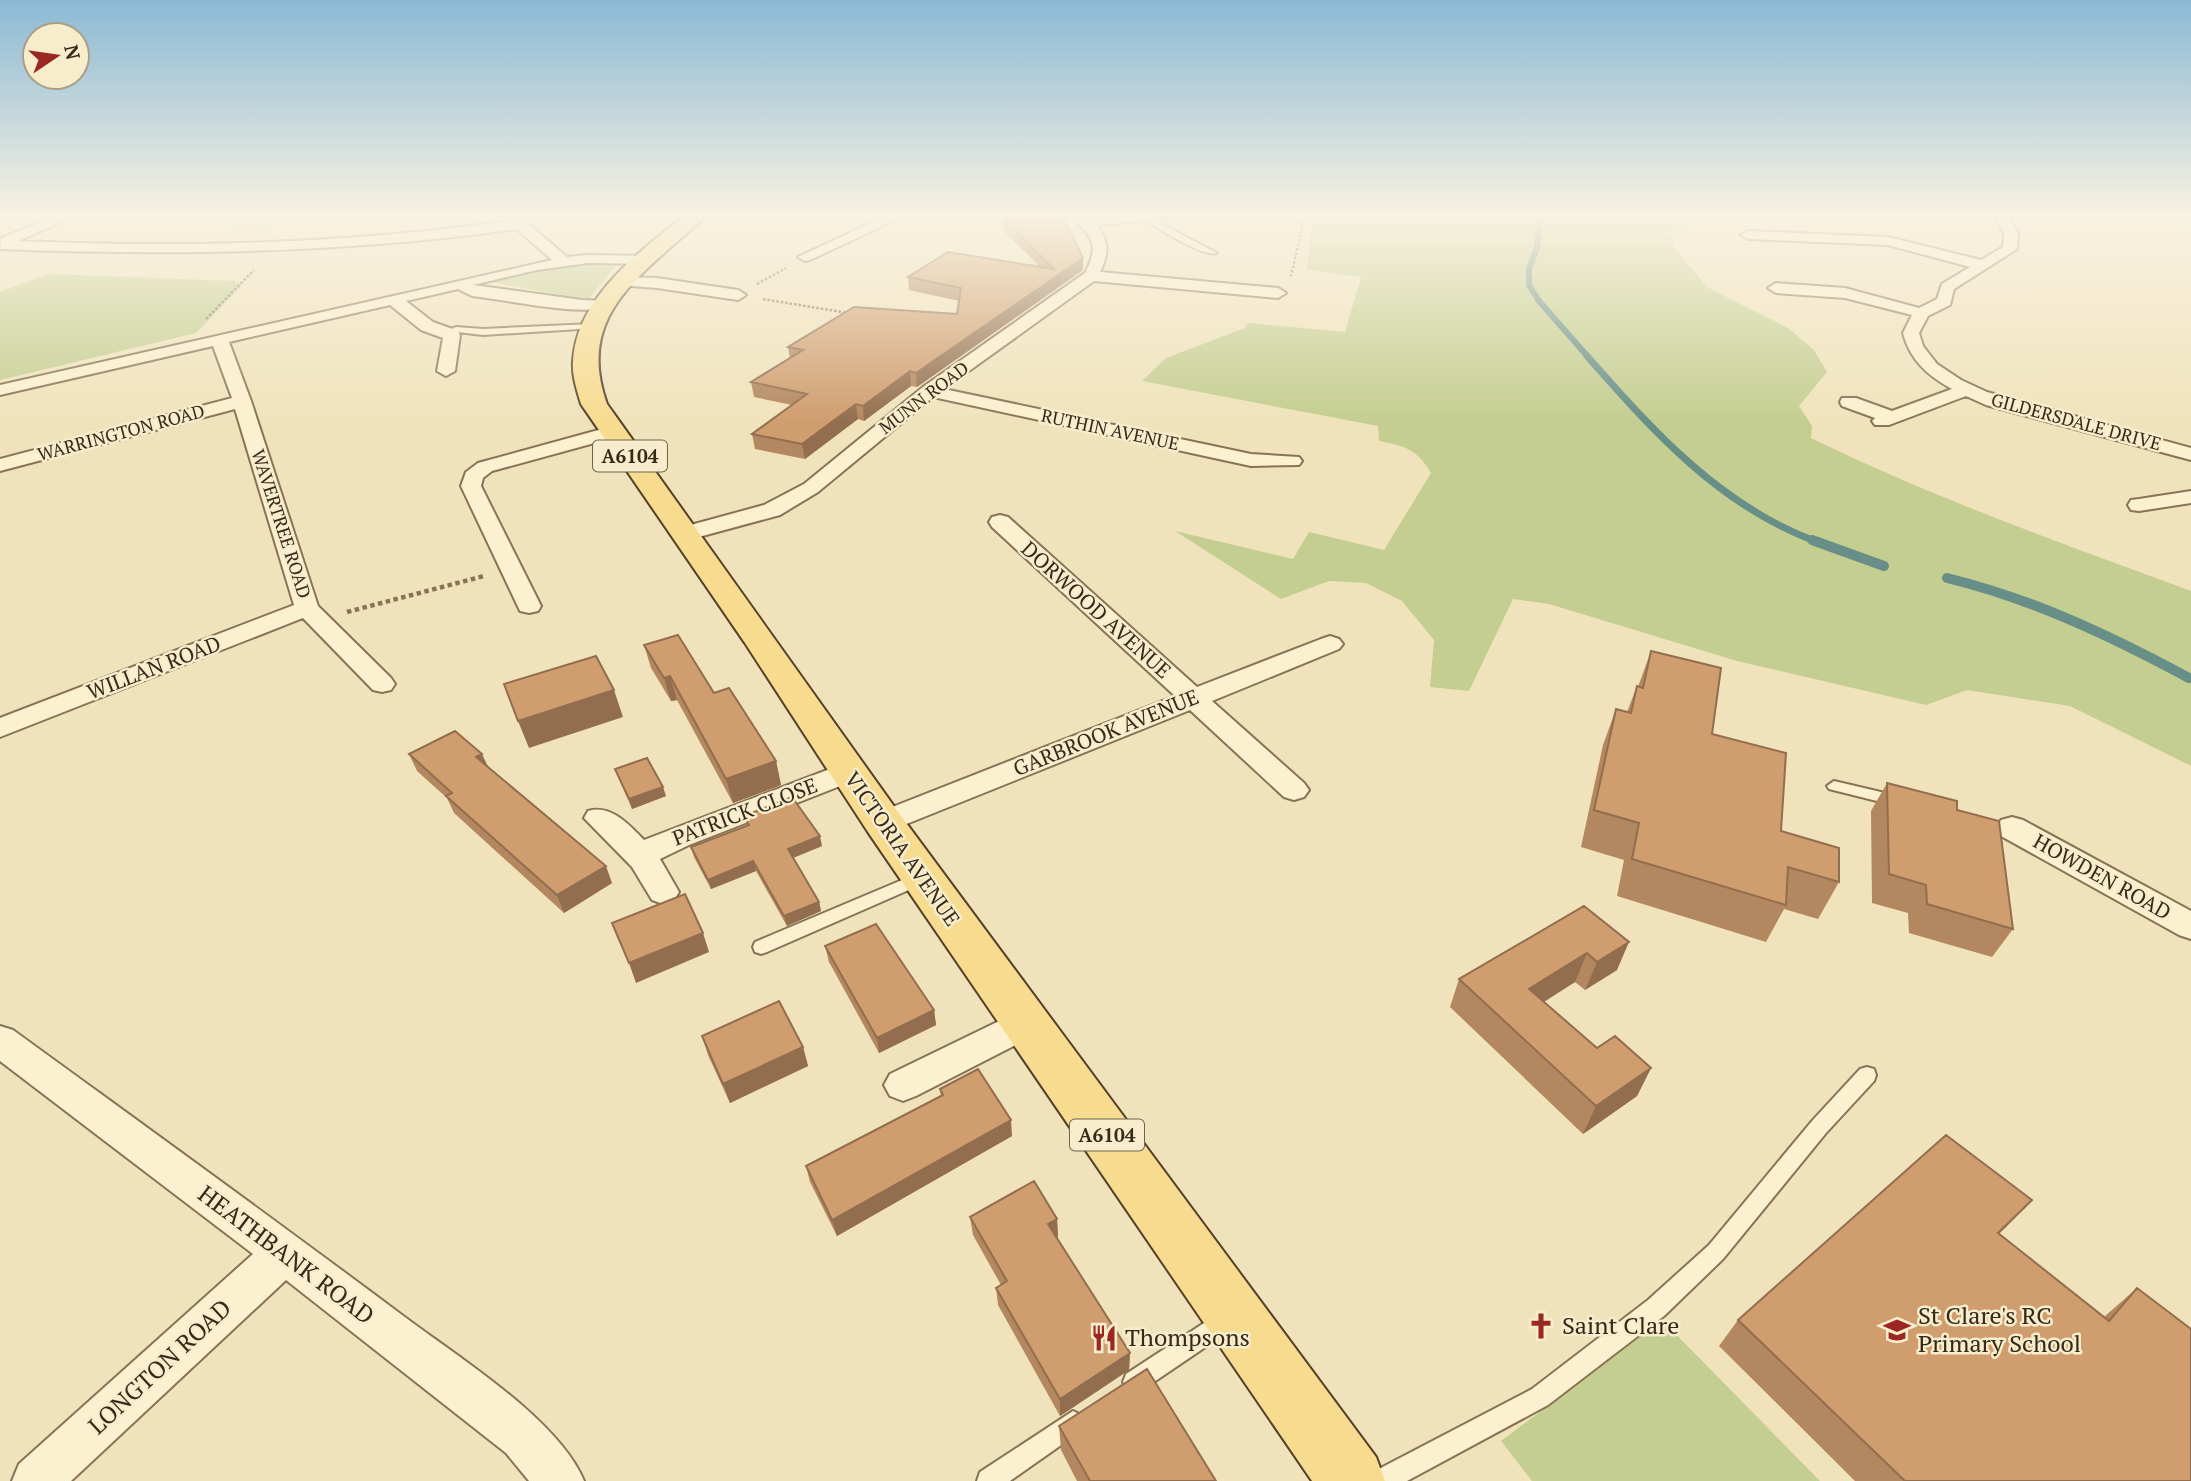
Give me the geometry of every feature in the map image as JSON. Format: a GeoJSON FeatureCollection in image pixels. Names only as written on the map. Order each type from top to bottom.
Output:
{"type":"FeatureCollection","features":[{"type":"Feature","properties":{"kind":"main road"},"geometry":{"type":"LineString","coordinates":[[598,315],[622,284]]}},
{"type":"Feature","properties":{"kind":"main road","name":"VICTORIA AVENUE"},"geometry":{"type":"LineString","coordinates":[[598,315],[585,358],[586,377],[594,404],[762,643],[922,878],[1352,1481]]}},
{"type":"Feature","properties":{"kind":"street"},"geometry":{"type":"LineString","coordinates":[[0,390],[459,284]]}},
{"type":"Feature","properties":{"kind":"street"},"geometry":{"type":"LineString","coordinates":[[459,284],[472,291],[582,305],[598,315]]}},
{"type":"Feature","properties":{"kind":"street"},"geometry":{"type":"LineString","coordinates":[[665,284],[738,295]]}},
{"type":"Feature","properties":{"kind":"street","name":"MUNN ROAD"},"geometry":{"type":"LineString","coordinates":[[684,534],[772,510],[811,488],[929,391],[1078,284]]}},
{"type":"Feature","properties":{"kind":"street"},"geometry":{"type":"LineString","coordinates":[[1186,284],[1278,293]]}},
{"type":"Feature","properties":{"kind":"street"},"geometry":{"type":"LineString","coordinates":[[1776,288],[1805,286],[1845,293],[1921,313],[1944,302],[1947,287],[1952,284]]}},
{"type":"Feature","properties":{"kind":"street"},"geometry":{"type":"LineString","coordinates":[[393,299],[427,326],[452,335],[446,371]]}},
{"type":"Feature","properties":{"kind":"street","name":"GILDERSDALE DRIVE"},"geometry":{"type":"LineString","coordinates":[[1921,313],[1911,333],[1916,353],[1966,390],[2028,412],[2191,454]]}},
{"type":"Feature","properties":{"kind":"street","name":"WAVERTREE ROAD"},"geometry":{"type":"LineString","coordinates":[[219,340],[313,614],[382,684]]}},
{"type":"Feature","properties":{"kind":"street"},"geometry":{"type":"LineString","coordinates":[[1849,402],[1886,419],[1966,390]]}},
{"type":"Feature","properties":{"kind":"street","name":"RUTHIN AVENUE"},"geometry":{"type":"LineString","coordinates":[[929,391],[1251,460],[1292,461]]}},
{"type":"Feature","properties":{"kind":"street","name":"WARRINGTON ROAD"},"geometry":{"type":"LineString","coordinates":[[0,466],[242,401]]}},
{"type":"Feature","properties":{"kind":"street"},"geometry":{"type":"LineString","coordinates":[[530,606],[471,486],[473,476],[485,467],[613,432]]}},
{"type":"Feature","properties":{"kind":"street"},"geometry":{"type":"LineString","coordinates":[[2139,505],[2191,497]]}},
{"type":"Feature","properties":{"kind":"street","name":"DORWOOD AVENUE"},"geometry":{"type":"LineString","coordinates":[[1000,522],[1294,790]]}},
{"type":"Feature","properties":{"kind":"street","name":"WILLAN ROAD"},"geometry":{"type":"LineString","coordinates":[[0,728],[313,614]]}},
{"type":"Feature","properties":{"kind":"street","name":"GARBROOK AVENUE"},"geometry":{"type":"LineString","coordinates":[[883,822],[1330,644]]}},
{"type":"Feature","properties":{"kind":"street","name":"PATRICK CLOSE"},"geometry":{"type":"LineString","coordinates":[[643,854],[678,837],[848,772]]}},
{"type":"Feature","properties":{"kind":"street","name":"PATRICK CLOSE"},"geometry":{"type":"LineString","coordinates":[[598,818],[643,854],[663,892]]}},
{"type":"Feature","properties":{"kind":"street","name":"HOWDEN ROAD"},"geometry":{"type":"LineString","coordinates":[[2005,826],[2191,926]]}},
{"type":"Feature","properties":{"kind":"street"},"geometry":{"type":"LineString","coordinates":[[903,1085],[1026,1023]]}},
{"type":"Feature","properties":{"kind":"street","name":"HEATHBANK ROAD"},"geometry":{"type":"LineString","coordinates":[[0,1041],[285,1253],[523,1436],[561,1481]]}},
{"type":"Feature","properties":{"kind":"street","name":"LONGTON ROAD"},"geometry":{"type":"LineString","coordinates":[[36,1481],[285,1253]]}},
{"type":"Feature","properties":{"kind":"lane"},"geometry":{"type":"LineString","coordinates":[[446,333],[456,329],[483,332],[598,315]]}},
{"type":"Feature","properties":{"kind":"lane"},"geometry":{"type":"LineString","coordinates":[[1834,786],[1910,804]]}},
{"type":"Feature","properties":{"kind":"lane"},"geometry":{"type":"LineString","coordinates":[[761,947],[922,878]]}},
{"type":"Feature","properties":{"kind":"lane"},"geometry":{"type":"LineString","coordinates":[[1382,1481],[1540,1397],[1656,1308],[1716,1252],[1818,1127],[1867,1075]]}},
{"type":"Feature","properties":{"kind":"lane"},"geometry":{"type":"LineString","coordinates":[[1111,1398],[1234,1314]]}},
{"type":"Feature","properties":{"kind":"lane"},"geometry":{"type":"LineString","coordinates":[[989,1481],[1089,1413]]}},
{"type":"Feature","properties":{"kind":"path"},"geometry":{"type":"LineString","coordinates":[[177,349],[240,284]]}},
{"type":"Feature","properties":{"kind":"path"},"geometry":{"type":"LineString","coordinates":[[738,295],[757,284]]}},
{"type":"Feature","properties":{"kind":"path"},"geometry":{"type":"LineString","coordinates":[[1278,293],[1287,291],[1289,284]]}},
{"type":"Feature","properties":{"kind":"path"},"geometry":{"type":"LineString","coordinates":[[738,295],[856,314]]}},
{"type":"Feature","properties":{"kind":"path"},"geometry":{"type":"LineString","coordinates":[[313,614],[512,568]]}},
{"type":"Feature","properties":{"kind":"green space"},"geometry":{"type":"Polygon","coordinates":[[[21,284],[242,285],[196,333],[0,380],[0,292],[21,284]]]}},
{"type":"Feature","properties":{"kind":"green space"},"geometry":{"type":"Polygon","coordinates":[[[503,284],[601,284],[588,300],[503,284]]]}},
{"type":"Feature","properties":{"kind":"green space"},"geometry":{"type":"Polygon","coordinates":[[[1359,284],[1705,284],[1788,328],[1814,350],[1827,372],[1799,406],[1812,426],[1811,438],[1952,500],[2191,591],[2191,766],[2070,706],[1967,690],[1926,705],[1737,661],[1549,604],[1513,599],[1469,691],[1430,687],[1434,640],[1402,601],[1366,583],[1329,581],[1281,599],[1175,531],[1293,559],[1309,532],[1384,550],[1431,473],[1421,459],[1409,450],[1379,441],[1378,426],[1142,381],[1166,358],[1245,328],[1248,323],[1345,332],[1359,284]]]}},
{"type":"Feature","properties":{"kind":"green space"},"geometry":{"type":"Polygon","coordinates":[[[1662,1320],[1820,1481],[1532,1481],[1501,1441],[1662,1320]]]}},
{"type":"Feature","properties":{"kind":"building"},"geometry":{"type":"Polygon","coordinates":[[[942,284],[1045,284],[916,373],[910,371],[863,406],[856,404],[802,444],[752,434],[807,394],[751,382],[803,350],[788,347],[854,307],[957,314],[961,288],[942,284]]]}},
{"type":"Feature","properties":{"kind":"building"},"geometry":{"type":"Polygon","coordinates":[[[678,635],[714,693],[729,688],[776,761],[726,779],[670,676],[664,678],[644,645],[678,635]]]}},
{"type":"Feature","properties":{"kind":"building"},"geometry":{"type":"Polygon","coordinates":[[[1651,651],[1721,668],[1712,734],[1786,753],[1781,831],[1839,848],[1839,882],[1788,867],[1786,905],[1632,859],[1639,823],[1594,810],[1616,709],[1631,713],[1637,686],[1643,688],[1651,651]]]}},
{"type":"Feature","properties":{"kind":"building"},"geometry":{"type":"Polygon","coordinates":[[[596,656],[614,690],[518,721],[504,684],[596,656]]]}},
{"type":"Feature","properties":{"kind":"building"},"geometry":{"type":"Polygon","coordinates":[[[455,731],[482,754],[476,757],[606,866],[557,895],[446,796],[452,793],[409,754],[455,731]]]}},
{"type":"Feature","properties":{"kind":"building"},"geometry":{"type":"Polygon","coordinates":[[[647,758],[663,787],[629,799],[615,769],[647,758]]]}},
{"type":"Feature","properties":{"kind":"building"},"geometry":{"type":"Polygon","coordinates":[[[1887,783],[1957,801],[1957,810],[1999,821],[2013,929],[1927,904],[1926,885],[1889,874],[1887,783]]]}},
{"type":"Feature","properties":{"kind":"building"},"geometry":{"type":"Polygon","coordinates":[[[792,797],[820,836],[788,849],[819,902],[784,916],[753,861],[708,880],[691,847],[749,825],[744,816],[792,797]]]}},
{"type":"Feature","properties":{"kind":"building"},"geometry":{"type":"Polygon","coordinates":[[[685,894],[703,933],[629,963],[612,923],[685,894]]]}},
{"type":"Feature","properties":{"kind":"building"},"geometry":{"type":"Polygon","coordinates":[[[1584,906],[1629,942],[1597,962],[1587,953],[1529,989],[1597,1048],[1615,1036],[1651,1068],[1596,1106],[1459,979],[1584,906]]]}},
{"type":"Feature","properties":{"kind":"building"},"geometry":{"type":"Polygon","coordinates":[[[876,924],[934,1010],[877,1038],[825,946],[876,924]]]}},
{"type":"Feature","properties":{"kind":"building"},"geometry":{"type":"Polygon","coordinates":[[[779,1001],[803,1047],[723,1084],[702,1036],[779,1001]]]}},
{"type":"Feature","properties":{"kind":"building"},"geometry":{"type":"Polygon","coordinates":[[[978,1069],[1011,1120],[832,1220],[806,1166],[943,1095],[940,1089],[978,1069]]]}},
{"type":"Feature","properties":{"kind":"building","name":"St Clare's RC Primary School"},"geometry":{"type":"Polygon","coordinates":[[[1946,1135],[2032,1200],[1998,1233],[2109,1321],[2137,1288],[2191,1329],[2191,1481],[1905,1481],[1738,1320],[1946,1135]]]}},
{"type":"Feature","properties":{"kind":"building"},"geometry":{"type":"Polygon","coordinates":[[[1034,1181],[1057,1219],[1048,1224],[1130,1353],[1060,1399],[996,1288],[1007,1281],[970,1217],[1034,1181]]]}},
{"type":"Feature","properties":{"kind":"building"},"geometry":{"type":"Polygon","coordinates":[[[1147,1369],[1216,1481],[1090,1481],[1059,1426],[1147,1369]]]}},
{"type":"Feature","properties":{"kind":"waterway"},"geometry":{"type":"LineString","coordinates":[[1529,284],[1539,301],[1589,358]]}},
{"type":"Feature","properties":{"kind":"waterway"},"geometry":{"type":"LineString","coordinates":[[1587,356],[1664,439],[1719,487],[1782,527],[1814,541]]}},
{"type":"Feature","properties":{"kind":"waterway"},"geometry":{"type":"LineString","coordinates":[[1814,541],[1884,566]]}},
{"type":"Feature","properties":{"kind":"waterway"},"geometry":{"type":"LineString","coordinates":[[1947,578],[2010,597],[2071,620],[2189,678]]}},
{"type":"Feature","properties":{"kind":"place","name":"Saint Clare"},"geometry":{"type":"Point","coordinates":[1541,1326]}},
{"type":"Feature","properties":{"kind":"place","name":"St Clare's RC Primary School"},"geometry":{"type":"Point","coordinates":[1897,1330]}},
{"type":"Feature","properties":{"kind":"place","name":"Thompsons"},"geometry":{"type":"Point","coordinates":[1104,1338]}}]}
